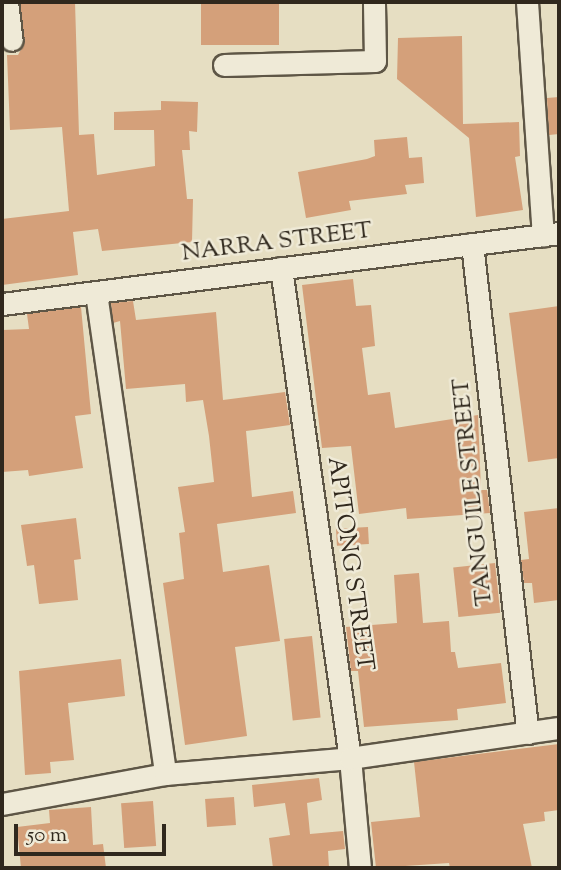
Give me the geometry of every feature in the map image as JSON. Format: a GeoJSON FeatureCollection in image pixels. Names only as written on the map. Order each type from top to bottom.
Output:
{"type":"FeatureCollection","features":[{"type":"Feature","properties":{"kind":"street"},"geometry":{"type":"LineString","coordinates":[[7,2],[12,40]]}},
{"type":"Feature","properties":{"kind":"street"},"geometry":{"type":"LineString","coordinates":[[225,65],[375,61],[374,2]]}},
{"type":"Feature","properties":{"kind":"street"},"geometry":{"type":"LineString","coordinates":[[527,2],[551,234]]}},
{"type":"Feature","properties":{"kind":"street","name":"NARRA STREET"},"geometry":{"type":"LineString","coordinates":[[2,304],[551,234]]}},
{"type":"Feature","properties":{"kind":"street","name":"TANGUILE STREET"},"geometry":{"type":"LineString","coordinates":[[472,244],[528,733]]}},
{"type":"Feature","properties":{"kind":"street","name":"APITONG STREET"},"geometry":{"type":"LineString","coordinates":[[281,268],[350,758],[360,868]]}},
{"type":"Feature","properties":{"kind":"street"},"geometry":{"type":"LineString","coordinates":[[96,293],[165,774]]}},
{"type":"Feature","properties":{"kind":"street"},"geometry":{"type":"LineString","coordinates":[[2,804],[165,774],[350,758],[559,728]]}},
{"type":"Feature","properties":{"kind":"building"},"geometry":{"type":"Polygon","coordinates":[[[20,2],[75,2],[79,135],[94,134],[97,175],[155,166],[154,130],[114,130],[114,112],[161,110],[161,101],[198,102],[197,132],[189,131],[190,150],[182,150],[187,199],[193,199],[192,242],[102,251],[98,229],[73,232],[78,275],[2,285],[2,219],[69,211],[62,127],[10,130],[7,55],[18,55],[24,44],[20,2]]]}},
{"type":"Feature","properties":{"kind":"building"},"geometry":{"type":"Polygon","coordinates":[[[201,2],[279,2],[279,45],[201,45],[201,2]]]}},
{"type":"Feature","properties":{"kind":"building"},"geometry":{"type":"Polygon","coordinates":[[[462,36],[463,124],[519,122],[520,156],[515,157],[523,210],[476,217],[469,138],[397,79],[398,38],[462,36]]]}},
{"type":"Feature","properties":{"kind":"building"},"geometry":{"type":"Polygon","coordinates":[[[559,97],[559,134],[549,135],[547,98],[559,97]]]}},
{"type":"Feature","properties":{"kind":"building"},"geometry":{"type":"Polygon","coordinates":[[[407,137],[409,158],[422,157],[424,183],[405,185],[407,194],[349,201],[351,210],[306,218],[298,172],[367,159],[375,156],[374,140],[407,137]]]}},
{"type":"Feature","properties":{"kind":"building"},"geometry":{"type":"Polygon","coordinates":[[[353,279],[356,306],[371,305],[375,346],[362,348],[368,395],[390,392],[395,428],[478,415],[481,490],[487,490],[490,513],[407,519],[406,508],[359,514],[351,446],[322,448],[302,285],[353,279]]]}},
{"type":"Feature","properties":{"kind":"building"},"geometry":{"type":"Polygon","coordinates":[[[133,301],[136,320],[216,312],[223,400],[285,392],[290,425],[246,431],[252,497],[293,491],[296,513],[217,524],[223,572],[269,565],[280,641],[235,647],[247,736],[185,745],[163,583],[184,579],[179,533],[185,532],[178,487],[214,482],[209,436],[203,400],[186,402],[185,384],[126,389],[120,321],[113,323],[111,303],[133,301]]]}},
{"type":"Feature","properties":{"kind":"building"},"geometry":{"type":"Polygon","coordinates":[[[559,306],[559,458],[528,462],[509,313],[559,306]]]}},
{"type":"Feature","properties":{"kind":"building"},"geometry":{"type":"Polygon","coordinates":[[[81,307],[91,414],[75,416],[83,468],[29,476],[28,470],[2,472],[2,330],[29,329],[27,314],[81,307]]]}},
{"type":"Feature","properties":{"kind":"building"},"geometry":{"type":"Polygon","coordinates":[[[559,508],[559,600],[534,603],[532,583],[524,583],[521,560],[529,559],[524,512],[559,508]]]}},
{"type":"Feature","properties":{"kind":"building"},"geometry":{"type":"Polygon","coordinates":[[[76,518],[81,559],[74,560],[78,600],[39,604],[34,565],[27,566],[21,525],[76,518]]]}},
{"type":"Feature","properties":{"kind":"building"},"geometry":{"type":"Polygon","coordinates":[[[368,527],[369,544],[337,546],[336,529],[368,527]]]}},
{"type":"Feature","properties":{"kind":"building"},"geometry":{"type":"Polygon","coordinates":[[[495,563],[500,613],[458,617],[453,567],[495,563]]]}},
{"type":"Feature","properties":{"kind":"building"},"geometry":{"type":"Polygon","coordinates":[[[419,573],[423,623],[449,621],[451,652],[455,652],[458,668],[501,663],[506,703],[457,709],[458,720],[364,727],[358,671],[351,671],[346,627],[397,623],[394,575],[419,573]]]}},
{"type":"Feature","properties":{"kind":"building"},"geometry":{"type":"Polygon","coordinates":[[[312,636],[321,718],[293,720],[284,639],[312,636]]]}},
{"type":"Feature","properties":{"kind":"building"},"geometry":{"type":"Polygon","coordinates":[[[121,659],[125,696],[68,703],[74,760],[50,762],[51,773],[25,775],[19,671],[121,659]]]}},
{"type":"Feature","properties":{"kind":"building"},"geometry":{"type":"Polygon","coordinates":[[[559,744],[559,810],[544,812],[545,821],[523,824],[532,868],[450,868],[449,863],[376,868],[371,822],[420,817],[414,762],[559,744]]]}},
{"type":"Feature","properties":{"kind":"building"},"geometry":{"type":"Polygon","coordinates":[[[319,778],[322,800],[307,803],[310,834],[343,831],[345,849],[328,851],[329,868],[273,868],[269,838],[290,835],[285,803],[254,807],[252,785],[319,778]]]}},
{"type":"Feature","properties":{"kind":"building"},"geometry":{"type":"Polygon","coordinates":[[[234,797],[236,825],[207,827],[205,799],[234,797]]]}},
{"type":"Feature","properties":{"kind":"building"},"geometry":{"type":"Polygon","coordinates":[[[153,801],[156,846],[124,848],[121,803],[153,801]]]}},
{"type":"Feature","properties":{"kind":"building"},"geometry":{"type":"Polygon","coordinates":[[[91,807],[93,845],[103,844],[106,868],[21,868],[17,827],[50,823],[49,810],[91,807]]]}}]}
